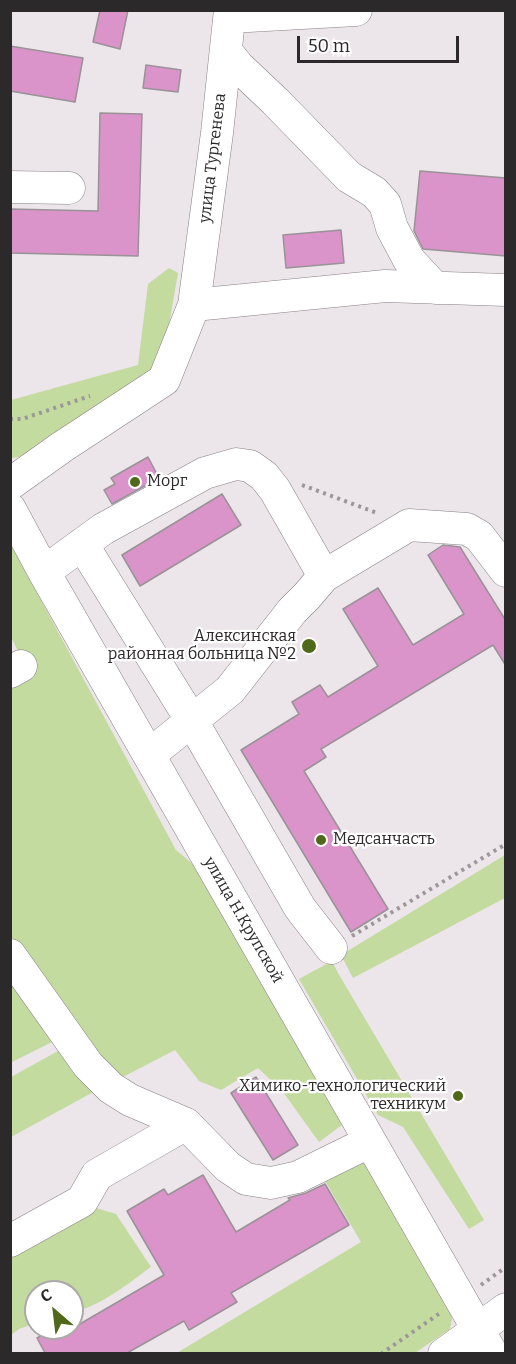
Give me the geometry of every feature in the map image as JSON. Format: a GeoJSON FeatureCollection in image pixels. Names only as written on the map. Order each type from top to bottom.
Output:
{"type":"FeatureCollection","features":[{"type":"Feature","properties":{"kind":"street"},"geometry":{"type":"LineString","coordinates":[[230,14],[356,10]]}},
{"type":"Feature","properties":{"kind":"street","name":"улица Тургенева"},"geometry":{"type":"LineString","coordinates":[[10,484],[164,380],[194,305],[230,14]]}},
{"type":"Feature","properties":{"kind":"street"},"geometry":{"type":"LineString","coordinates":[[226,51],[238,66],[349,177],[374,192],[385,204],[392,228],[409,260],[435,288]]}},
{"type":"Feature","properties":{"kind":"street"},"geometry":{"type":"LineString","coordinates":[[10,187],[69,188]]}},
{"type":"Feature","properties":{"kind":"street"},"geometry":{"type":"LineString","coordinates":[[194,305],[385,286],[506,290]]}},
{"type":"Feature","properties":{"kind":"street"},"geometry":{"type":"LineString","coordinates":[[44,572],[103,529],[205,473],[236,464],[250,466],[264,476],[275,490],[324,576]]}},
{"type":"Feature","properties":{"kind":"street","name":"улица Н.Крупской"},"geometry":{"type":"LineString","coordinates":[[10,509],[369,1142],[485,1341]]}},
{"type":"Feature","properties":{"kind":"street"},"geometry":{"type":"LineString","coordinates":[[149,755],[230,690],[292,610],[308,596],[324,576],[409,525],[467,529],[478,536],[506,571]]}},
{"type":"Feature","properties":{"kind":"street"},"geometry":{"type":"LineString","coordinates":[[82,544],[192,721],[300,908],[331,948]]}},
{"type":"Feature","properties":{"kind":"street"},"geometry":{"type":"LineString","coordinates":[[10,955],[88,1065],[111,1088],[130,1100],[186,1124],[228,1167],[246,1179],[271,1183],[298,1177],[369,1142]]}},
{"type":"Feature","properties":{"kind":"street"},"geometry":{"type":"LineString","coordinates":[[10,1241],[82,1201],[97,1174],[186,1124]]}},
{"type":"Feature","properties":{"kind":"street"},"geometry":{"type":"LineString","coordinates":[[444,1353],[485,1341],[506,1309]]}},
{"type":"Feature","properties":{"kind":"path"},"geometry":{"type":"LineString","coordinates":[[292,482],[409,525]]}},
{"type":"Feature","properties":{"kind":"path"},"geometry":{"type":"LineString","coordinates":[[331,948],[506,844]]}},
{"type":"Feature","properties":{"kind":"green space"},"geometry":{"type":"Polygon","coordinates":[[[169,268],[178,273],[161,371],[19,457],[11,458],[11,400],[138,365],[148,284],[169,268]]]}},
{"type":"Feature","properties":{"kind":"green space"},"geometry":{"type":"Polygon","coordinates":[[[10,543],[176,850],[195,866],[342,1125],[319,1142],[283,1092],[258,1068],[221,1090],[199,1081],[175,1050],[119,1079],[11,940],[11,682],[28,672],[11,637],[10,543]]]}},
{"type":"Feature","properties":{"kind":"green space"},"geometry":{"type":"Polygon","coordinates":[[[505,855],[505,898],[353,978],[341,955],[505,855]]]}},
{"type":"Feature","properties":{"kind":"green space"},"geometry":{"type":"Polygon","coordinates":[[[332,961],[484,1220],[469,1229],[403,1127],[378,1115],[299,979],[332,961]]]}},
{"type":"Feature","properties":{"kind":"green space"},"geometry":{"type":"Polygon","coordinates":[[[10,974],[62,1037],[12,1062],[10,1059],[10,974]]]}},
{"type":"Feature","properties":{"kind":"green space"},"geometry":{"type":"Polygon","coordinates":[[[67,1046],[97,1090],[11,1137],[11,1077],[67,1046]]]}},
{"type":"Feature","properties":{"kind":"green space"},"geometry":{"type":"Polygon","coordinates":[[[369,1156],[453,1313],[450,1329],[415,1353],[175,1354],[361,1242],[325,1181],[369,1156]]]}},
{"type":"Feature","properties":{"kind":"green space"},"geometry":{"type":"Polygon","coordinates":[[[96,1208],[116,1214],[151,1267],[103,1300],[84,1309],[84,1280],[24,1280],[24,1327],[11,1335],[11,1258],[96,1208]]]}},
{"type":"Feature","properties":{"kind":"building"},"geometry":{"type":"Polygon","coordinates":[[[100,10],[128,10],[120,49],[93,42],[100,10]]]}},
{"type":"Feature","properties":{"kind":"building"},"geometry":{"type":"Polygon","coordinates":[[[10,46],[83,58],[75,102],[10,91],[10,46]]]}},
{"type":"Feature","properties":{"kind":"building"},"geometry":{"type":"Polygon","coordinates":[[[146,65],[181,70],[178,92],[143,88],[146,65]]]}},
{"type":"Feature","properties":{"kind":"building"},"geometry":{"type":"Polygon","coordinates":[[[100,113],[142,114],[138,256],[10,253],[10,209],[98,211],[100,113]]]}},
{"type":"Feature","properties":{"kind":"building"},"geometry":{"type":"Polygon","coordinates":[[[420,171],[506,178],[506,256],[423,249],[414,231],[420,171]]]}},
{"type":"Feature","properties":{"kind":"building"},"geometry":{"type":"Polygon","coordinates":[[[341,230],[344,263],[286,268],[283,235],[341,230]]]}},
{"type":"Feature","properties":{"kind":"building","name":"Морг"},"geometry":{"type":"Polygon","coordinates":[[[148,457],[159,478],[112,504],[104,490],[115,484],[111,478],[148,457]]]}},
{"type":"Feature","properties":{"kind":"building"},"geometry":{"type":"Polygon","coordinates":[[[222,494],[241,525],[140,586],[122,555],[222,494]]]}},
{"type":"Feature","properties":{"kind":"building"},"geometry":{"type":"Polygon","coordinates":[[[443,545],[460,547],[506,621],[506,666],[493,645],[321,749],[326,757],[304,771],[388,909],[351,932],[241,750],[299,714],[292,702],[320,685],[328,697],[378,666],[343,609],[378,588],[413,645],[464,614],[428,555],[443,545]]]}},
{"type":"Feature","properties":{"kind":"building"},"geometry":{"type":"Polygon","coordinates":[[[256,1077],[298,1145],[273,1160],[231,1093],[256,1077]]]}},
{"type":"Feature","properties":{"kind":"building"},"geometry":{"type":"Polygon","coordinates":[[[203,1175],[236,1232],[290,1200],[288,1198],[325,1184],[349,1225],[231,1293],[237,1302],[189,1330],[184,1321],[127,1353],[45,1353],[38,1340],[84,1340],[84,1322],[164,1275],[127,1211],[164,1189],[168,1195],[203,1175]]]}},
{"type":"Feature","properties":{"kind":"place","name":"Морг"},"geometry":{"type":"Point","coordinates":[135,482]}},
{"type":"Feature","properties":{"kind":"place","name":"Алексинская районная больница №2"},"geometry":{"type":"Point","coordinates":[309,646]}},
{"type":"Feature","properties":{"kind":"place","name":"Медсанчасть"},"geometry":{"type":"Point","coordinates":[321,840]}},
{"type":"Feature","properties":{"kind":"place","name":"Химико-технологический техникум"},"geometry":{"type":"Point","coordinates":[458,1096]}}]}
